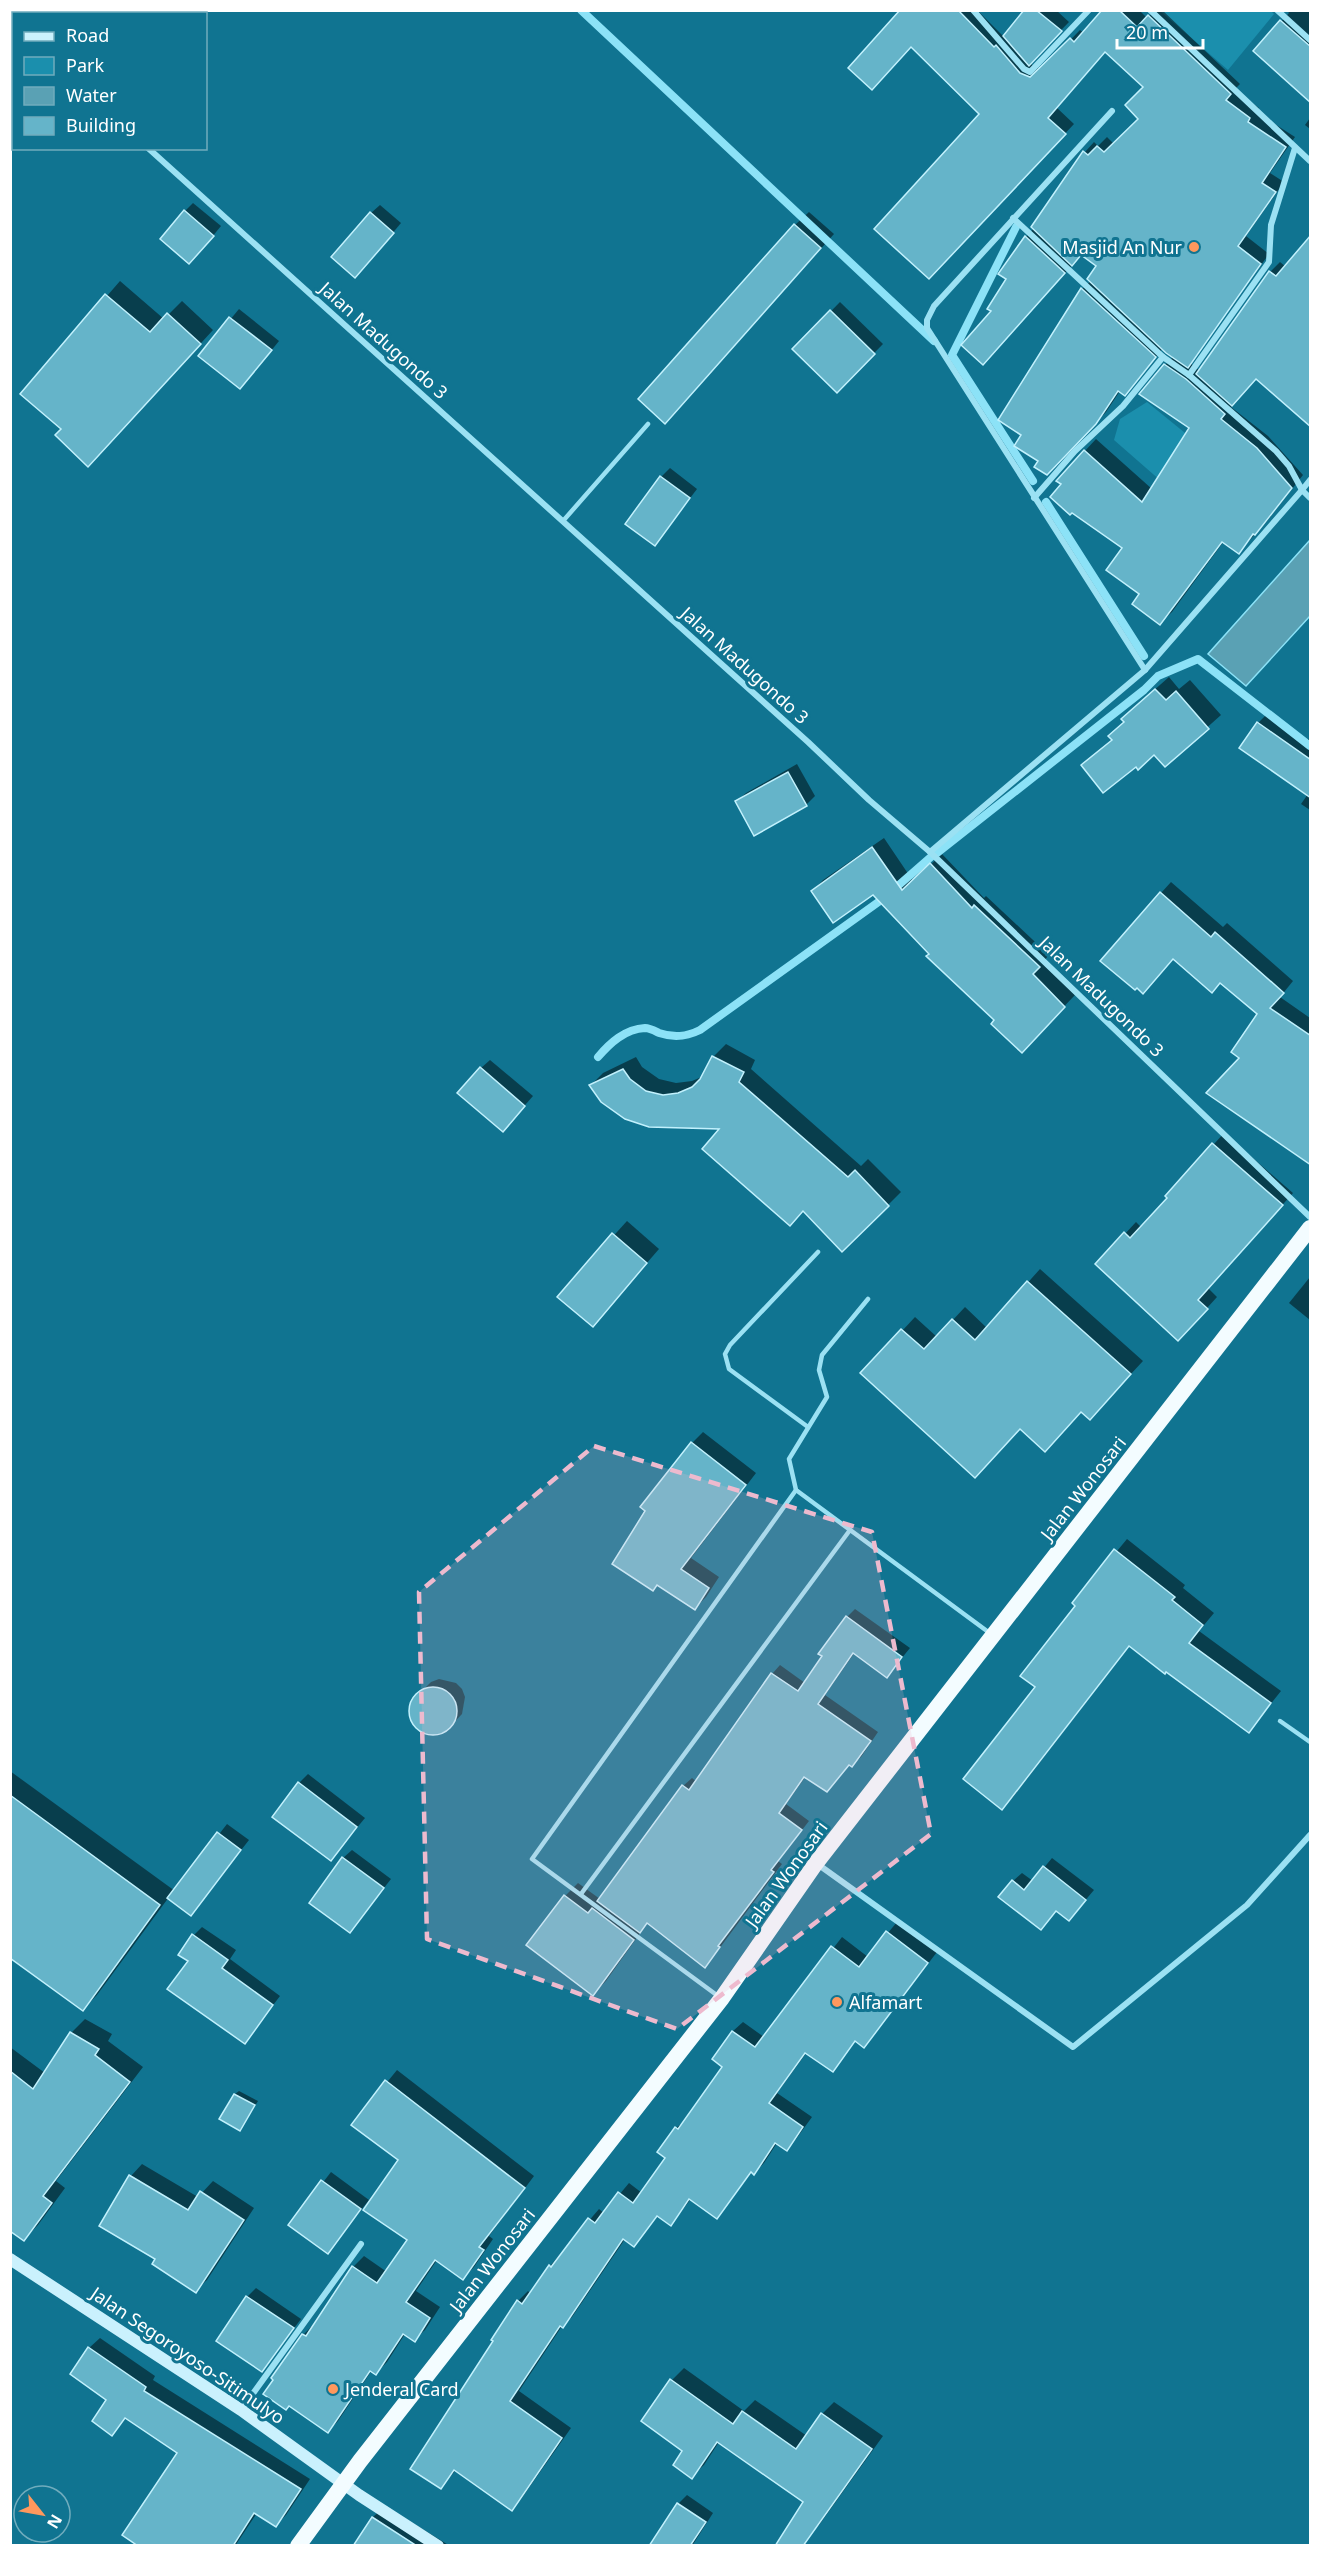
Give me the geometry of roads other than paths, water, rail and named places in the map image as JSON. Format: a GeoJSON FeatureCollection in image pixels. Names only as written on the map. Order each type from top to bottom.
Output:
{"type":"FeatureCollection","features":[{"type":"Feature","properties":{"kind":"highway","name":"Jalan Wonosari"},"geometry":{"type":"LineString","coordinates":[[298,2546],[343,2484],[722,1998],[816,1863],[1311,1228]]}},
{"type":"Feature","properties":{"kind":"main road","name":"Jalan Segoroyoso-Sitimulyo"},"geometry":{"type":"LineString","coordinates":[[10,2259],[241,2410],[343,2484],[438,2546]]}},
{"type":"Feature","properties":{"kind":"street"},"geometry":{"type":"LineString","coordinates":[[973,10],[1024,69],[1030,72],[1089,10]]}},
{"type":"Feature","properties":{"kind":"street"},"geometry":{"type":"LineString","coordinates":[[1150,10],[1311,161]]}},
{"type":"Feature","properties":{"kind":"street"},"geometry":{"type":"LineString","coordinates":[[1277,10],[1311,40]]}},
{"type":"Feature","properties":{"kind":"street"},"geometry":{"type":"LineString","coordinates":[[1112,111],[934,306],[927,320],[927,328],[1035,498],[1149,666]]}},
{"type":"Feature","properties":{"kind":"street"},"geometry":{"type":"LineString","coordinates":[[1189,375],[1269,262],[1271,225],[1295,148]]}},
{"type":"Feature","properties":{"kind":"street","name":"Jalan Madugondo 3"},"geometry":{"type":"LineString","coordinates":[[150,150],[808,742],[869,800],[930,852],[1311,1217]]}},
{"type":"Feature","properties":{"kind":"street"},"geometry":{"type":"LineString","coordinates":[[1013,218],[1163,357],[1189,375],[1276,451],[1289,466],[1302,490],[1311,498]]}},
{"type":"Feature","properties":{"kind":"street"},"geometry":{"type":"LineString","coordinates":[[1035,498],[1075,451],[1123,406],[1163,357]]}},
{"type":"Feature","properties":{"kind":"street"},"geometry":{"type":"LineString","coordinates":[[930,852],[1149,666],[1311,480]]}},
{"type":"Feature","properties":{"kind":"street"},"geometry":{"type":"LineString","coordinates":[[816,1863],[1073,2047],[1247,1905],[1311,1835]]}},
{"type":"Feature","properties":{"kind":"street"},"geometry":{"type":"LineString","coordinates":[[241,2410],[361,2244]]}},
{"type":"Feature","properties":{"kind":"lane"},"geometry":{"type":"LineString","coordinates":[[563,521],[648,424]]}},
{"type":"Feature","properties":{"kind":"lane"},"geometry":{"type":"LineString","coordinates":[[808,1427],[729,1369],[725,1354],[730,1345],[818,1252]]}},
{"type":"Feature","properties":{"kind":"lane"},"geometry":{"type":"LineString","coordinates":[[868,1299],[822,1355],[819,1370],[827,1397],[789,1459],[796,1490],[993,1635]]}},
{"type":"Feature","properties":{"kind":"lane"},"geometry":{"type":"LineString","coordinates":[[722,1998],[532,1859],[796,1490]]}},
{"type":"Feature","properties":{"kind":"lane"},"geometry":{"type":"LineString","coordinates":[[581,1894],[850,1530]]}},
{"type":"Feature","properties":{"kind":"lane"},"geometry":{"type":"LineString","coordinates":[[1280,1721],[1311,1742]]}},
{"type":"Feature","properties":{"kind":"water"},"geometry":{"type":"Polygon","coordinates":[[[1310,540],[1310,616],[1246,686],[1208,654],[1310,540]]]}},
{"type":"Feature","properties":{"kind":"waterway"},"geometry":{"type":"LineString","coordinates":[[581,10],[934,341]]}},
{"type":"Feature","properties":{"kind":"waterway"},"geometry":{"type":"LineString","coordinates":[[1016,227],[952,355],[1033,481]]}},
{"type":"Feature","properties":{"kind":"waterway"},"geometry":{"type":"LineString","coordinates":[[1046,502],[1144,656]]}},
{"type":"Feature","properties":{"kind":"waterway"},"geometry":{"type":"LineString","coordinates":[[937,853],[1144,690],[1158,676],[1198,659],[1310,746]]}},
{"type":"Feature","properties":{"kind":"waterway"},"geometry":{"type":"LineString","coordinates":[[598,1057],[618,1038],[638,1029],[647,1028],[664,1035],[675,1036],[700,1030],[884,898],[932,856]]}},
{"type":"Feature","properties":{"kind":"place","name":"Masjid An Nur"},"geometry":{"type":"Point","coordinates":[1194,247]}},
{"type":"Feature","properties":{"kind":"place","name":"Alfamart"},"geometry":{"type":"Point","coordinates":[837,2002]}},
{"type":"Feature","properties":{"kind":"place","name":"Jenderal Card"},"geometry":{"type":"Point","coordinates":[333,2389]}}]}
